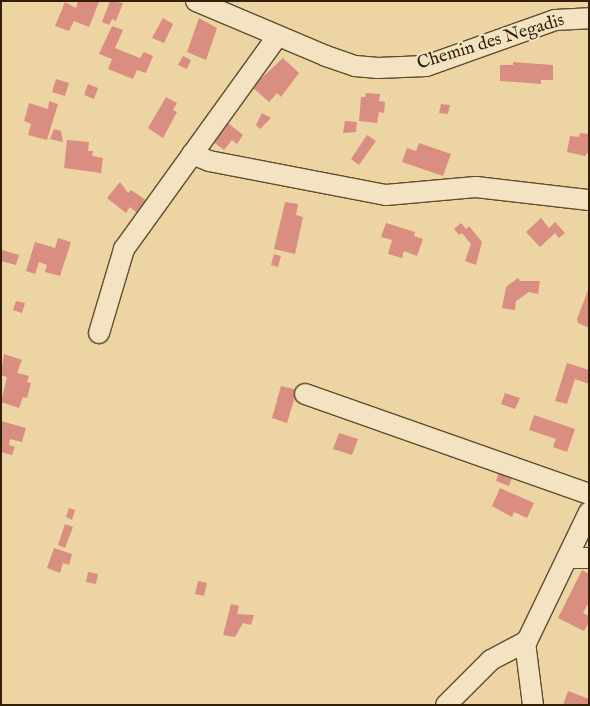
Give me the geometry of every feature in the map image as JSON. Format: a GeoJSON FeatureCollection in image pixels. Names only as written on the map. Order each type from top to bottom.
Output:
{"type":"FeatureCollection","features":[{"type":"Feature","properties":{"kind":"street","name":"Chemin des Negadis"},"geometry":{"type":"LineString","coordinates":[[196,1],[278,37],[355,66],[403,69],[426,66],[555,20],[589,18]]}},
{"type":"Feature","properties":{"kind":"street"},"geometry":{"type":"LineString","coordinates":[[99,332],[124,249],[278,37]]}},
{"type":"Feature","properties":{"kind":"street"},"geometry":{"type":"LineString","coordinates":[[192,154],[208,161],[386,195],[476,187],[589,200]]}},
{"type":"Feature","properties":{"kind":"street"},"geometry":{"type":"LineString","coordinates":[[305,394],[589,494]]}},
{"type":"Feature","properties":{"kind":"street"},"geometry":{"type":"LineString","coordinates":[[533,705],[525,642],[589,512]]}},
{"type":"Feature","properties":{"kind":"street"},"geometry":{"type":"LineString","coordinates":[[567,558],[589,558]]}},
{"type":"Feature","properties":{"kind":"street"},"geometry":{"type":"LineString","coordinates":[[446,705],[491,660],[525,642]]}},
{"type":"Feature","properties":{"kind":"building"},"geometry":{"type":"Polygon","coordinates":[[[78,1],[99,2],[89,27],[74,21],[69,31],[55,26],[65,2],[76,8],[78,1]]]}},
{"type":"Feature","properties":{"kind":"building"},"geometry":{"type":"Polygon","coordinates":[[[110,1],[123,3],[116,21],[112,19],[109,25],[102,22],[110,1]]]}},
{"type":"Feature","properties":{"kind":"building"},"geometry":{"type":"Polygon","coordinates":[[[163,18],[173,24],[164,43],[152,38],[163,18]]]}},
{"type":"Feature","properties":{"kind":"building"},"geometry":{"type":"Polygon","coordinates":[[[199,18],[217,28],[206,60],[187,52],[199,18]]]}},
{"type":"Feature","properties":{"kind":"building"},"geometry":{"type":"Polygon","coordinates":[[[112,26],[123,30],[115,48],[140,58],[144,52],[153,56],[146,73],[137,70],[133,79],[108,69],[112,59],[99,54],[112,26]]]}},
{"type":"Feature","properties":{"kind":"building"},"geometry":{"type":"Polygon","coordinates":[[[183,56],[191,60],[187,69],[178,65],[183,56]]]}},
{"type":"Feature","properties":{"kind":"building"},"geometry":{"type":"Polygon","coordinates":[[[283,58],[299,73],[281,97],[277,93],[269,102],[252,87],[283,58]]]}},
{"type":"Feature","properties":{"kind":"building"},"geometry":{"type":"Polygon","coordinates":[[[513,62],[553,65],[553,80],[541,80],[541,84],[500,81],[500,65],[513,65],[513,62]]]}},
{"type":"Feature","properties":{"kind":"building"},"geometry":{"type":"Polygon","coordinates":[[[56,79],[69,83],[65,96],[52,92],[56,79]]]}},
{"type":"Feature","properties":{"kind":"building"},"geometry":{"type":"Polygon","coordinates":[[[88,84],[98,88],[94,99],[84,95],[88,84]]]}},
{"type":"Feature","properties":{"kind":"building"},"geometry":{"type":"Polygon","coordinates":[[[366,93],[380,94],[379,101],[385,102],[384,113],[379,112],[377,123],[359,121],[361,97],[365,97],[366,93]]]}},
{"type":"Feature","properties":{"kind":"building"},"geometry":{"type":"Polygon","coordinates":[[[166,97],[177,103],[173,110],[177,112],[163,138],[148,128],[166,97]]]}},
{"type":"Feature","properties":{"kind":"building"},"geometry":{"type":"Polygon","coordinates":[[[49,101],[58,104],[47,140],[28,135],[31,124],[24,121],[29,103],[48,109],[49,101]]]}},
{"type":"Feature","properties":{"kind":"building"},"geometry":{"type":"Polygon","coordinates":[[[441,104],[450,105],[448,114],[439,113],[441,104]]]}},
{"type":"Feature","properties":{"kind":"building"},"geometry":{"type":"Polygon","coordinates":[[[262,113],[271,118],[260,129],[256,125],[262,113]]]}},
{"type":"Feature","properties":{"kind":"building"},"geometry":{"type":"Polygon","coordinates":[[[223,119],[243,135],[237,144],[232,140],[224,150],[208,138],[223,119]]]}},
{"type":"Feature","properties":{"kind":"building"},"geometry":{"type":"Polygon","coordinates":[[[345,121],[357,122],[356,132],[343,133],[345,121]]]}},
{"type":"Feature","properties":{"kind":"building"},"geometry":{"type":"Polygon","coordinates":[[[54,129],[61,131],[63,142],[50,139],[54,129]]]}},
{"type":"Feature","properties":{"kind":"building"},"geometry":{"type":"Polygon","coordinates":[[[580,133],[589,134],[589,151],[585,156],[567,152],[570,136],[579,137],[580,133]]]}},
{"type":"Feature","properties":{"kind":"building"},"geometry":{"type":"Polygon","coordinates":[[[367,135],[376,141],[359,165],[351,159],[367,135]]]}},
{"type":"Feature","properties":{"kind":"building"},"geometry":{"type":"Polygon","coordinates":[[[67,140],[89,142],[88,151],[93,151],[92,156],[103,158],[101,173],[64,168],[67,140]]]}},
{"type":"Feature","properties":{"kind":"building"},"geometry":{"type":"Polygon","coordinates":[[[419,143],[451,154],[443,176],[402,162],[407,148],[416,151],[419,143]]]}},
{"type":"Feature","properties":{"kind":"building"},"geometry":{"type":"Polygon","coordinates":[[[120,182],[128,193],[131,190],[150,203],[140,216],[130,207],[126,213],[107,198],[120,182]]]}},
{"type":"Feature","properties":{"kind":"building"},"geometry":{"type":"Polygon","coordinates":[[[285,202],[298,204],[296,215],[303,217],[295,254],[274,249],[285,202]]]}},
{"type":"Feature","properties":{"kind":"building"},"geometry":{"type":"Polygon","coordinates":[[[541,218],[549,228],[555,222],[565,233],[559,238],[555,233],[540,247],[526,232],[541,218]]]}},
{"type":"Feature","properties":{"kind":"building"},"geometry":{"type":"Polygon","coordinates":[[[386,223],[415,232],[414,236],[423,239],[417,256],[404,251],[402,258],[388,254],[392,240],[381,237],[386,223]]]}},
{"type":"Feature","properties":{"kind":"building"},"geometry":{"type":"Polygon","coordinates":[[[461,223],[466,229],[469,226],[482,242],[476,265],[465,261],[471,244],[462,233],[459,235],[454,229],[461,223]]]}},
{"type":"Feature","properties":{"kind":"building"},"geometry":{"type":"Polygon","coordinates":[[[58,238],[71,242],[60,276],[45,272],[47,265],[39,262],[35,274],[26,271],[35,242],[55,248],[58,238]]]}},
{"type":"Feature","properties":{"kind":"building"},"geometry":{"type":"Polygon","coordinates":[[[2,250],[19,255],[16,265],[1,261],[2,250]]]}},
{"type":"Feature","properties":{"kind":"building"},"geometry":{"type":"Polygon","coordinates":[[[274,254],[281,256],[278,267],[271,265],[274,254]]]}},
{"type":"Feature","properties":{"kind":"building"},"geometry":{"type":"Polygon","coordinates":[[[518,278],[520,281],[540,281],[538,294],[529,292],[516,301],[515,310],[502,308],[506,287],[518,278]]]}},
{"type":"Feature","properties":{"kind":"building"},"geometry":{"type":"Polygon","coordinates":[[[589,288],[589,328],[578,323],[577,319],[589,288]]]}},
{"type":"Feature","properties":{"kind":"building"},"geometry":{"type":"Polygon","coordinates":[[[16,301],[25,303],[22,313],[13,310],[16,301]]]}},
{"type":"Feature","properties":{"kind":"building"},"geometry":{"type":"Polygon","coordinates":[[[4,354],[22,360],[17,373],[29,376],[27,382],[31,383],[27,398],[23,397],[19,408],[1,402],[7,377],[1,375],[4,354]]]}},
{"type":"Feature","properties":{"kind":"building"},"geometry":{"type":"Polygon","coordinates":[[[567,363],[589,370],[589,384],[575,379],[567,404],[555,401],[567,363]]]}},
{"type":"Feature","properties":{"kind":"building"},"geometry":{"type":"Polygon","coordinates":[[[281,386],[297,390],[287,423],[272,418],[281,386]]]}},
{"type":"Feature","properties":{"kind":"building"},"geometry":{"type":"Polygon","coordinates":[[[505,393],[520,398],[515,409],[501,404],[505,393]]]}},
{"type":"Feature","properties":{"kind":"building"},"geometry":{"type":"Polygon","coordinates":[[[534,415],[575,429],[567,452],[553,447],[556,439],[529,430],[534,415]]]}},
{"type":"Feature","properties":{"kind":"building"},"geometry":{"type":"Polygon","coordinates":[[[1,421],[26,428],[22,442],[10,439],[9,445],[15,447],[12,455],[1,452],[1,421]]]}},
{"type":"Feature","properties":{"kind":"building"},"geometry":{"type":"Polygon","coordinates":[[[339,433],[358,439],[352,455],[333,449],[339,433]]]}},
{"type":"Feature","properties":{"kind":"building"},"geometry":{"type":"Polygon","coordinates":[[[500,469],[513,474],[509,486],[496,481],[500,469]]]}},
{"type":"Feature","properties":{"kind":"building"},"geometry":{"type":"Polygon","coordinates":[[[500,488],[534,503],[527,518],[514,512],[512,517],[492,506],[500,488]]]}},
{"type":"Feature","properties":{"kind":"building"},"geometry":{"type":"Polygon","coordinates":[[[69,508],[75,510],[72,520],[66,517],[69,508]]]}},
{"type":"Feature","properties":{"kind":"building"},"geometry":{"type":"Polygon","coordinates":[[[65,524],[73,527],[65,548],[58,545],[65,524]]]}},
{"type":"Feature","properties":{"kind":"building"},"geometry":{"type":"Polygon","coordinates":[[[54,548],[72,554],[69,565],[63,563],[60,573],[47,568],[54,548]]]}},
{"type":"Feature","properties":{"kind":"building"},"geometry":{"type":"Polygon","coordinates":[[[582,570],[589,574],[589,602],[583,613],[589,616],[589,622],[584,631],[558,618],[582,570]]]}},
{"type":"Feature","properties":{"kind":"building"},"geometry":{"type":"Polygon","coordinates":[[[88,572],[98,574],[96,584],[86,582],[88,572]]]}},
{"type":"Feature","properties":{"kind":"building"},"geometry":{"type":"Polygon","coordinates":[[[198,581],[207,583],[204,596],[195,594],[198,581]]]}},
{"type":"Feature","properties":{"kind":"building"},"geometry":{"type":"Polygon","coordinates":[[[231,604],[239,606],[237,614],[254,615],[251,625],[243,623],[235,637],[223,635],[231,604]]]}},
{"type":"Feature","properties":{"kind":"building"},"geometry":{"type":"Polygon","coordinates":[[[568,691],[589,699],[589,705],[563,705],[568,691]]]}}]}
